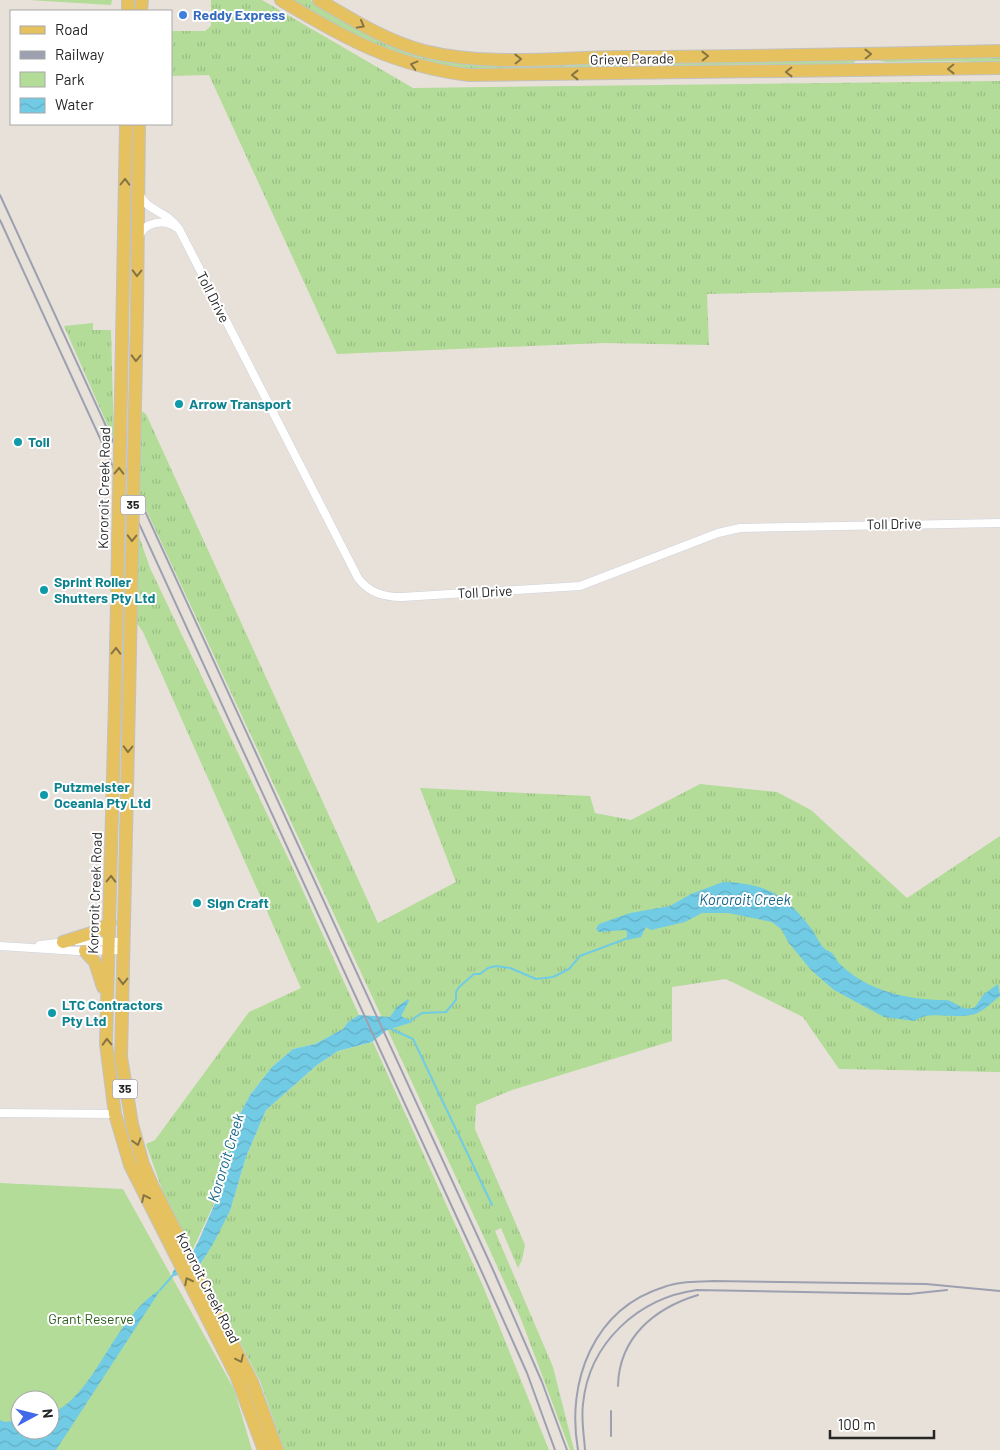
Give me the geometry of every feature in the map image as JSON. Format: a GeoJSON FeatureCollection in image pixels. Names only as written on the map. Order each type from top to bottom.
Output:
{"type":"FeatureCollection","features":[{"type":"Feature","properties":{"kind":"main road","name":"Grieve Parade"},"geometry":{"type":"LineString","coordinates":[[275,0],[284,2],[352,41],[385,56],[419,67],[469,75],[1000,68]]}},
{"type":"Feature","properties":{"kind":"main road","name":"Grieve Parade"},"geometry":{"type":"LineString","coordinates":[[319,0],[364,27],[399,43],[434,53],[470,58],[639,58],[1000,52]]}},
{"type":"Feature","properties":{"kind":"main road","name":"Kororoit Creek Road"},"geometry":{"type":"LineString","coordinates":[[126,125],[107,1017],[109,1069],[115,1114],[130,1165],[214,1318],[252,1382],[277,1450]]}},
{"type":"Feature","properties":{"kind":"main road","name":"Kororoit Creek Road"},"geometry":{"type":"LineString","coordinates":[[139,125],[137,309],[121,1050],[126,1100],[143,1164],[172,1239]]}},
{"type":"Feature","properties":{"kind":"main road"},"geometry":{"type":"LineString","coordinates":[[63,942],[98,931],[110,922]]}},
{"type":"Feature","properties":{"kind":"main road"},"geometry":{"type":"LineString","coordinates":[[85,952],[98,967],[107,1017]]}},
{"type":"Feature","properties":{"kind":"main road","name":"Kororoit Creek Road"},"geometry":{"type":"LineString","coordinates":[[214,1318],[264,1450]]}},
{"type":"Feature","properties":{"kind":"street","name":"Toll Drive"},"geometry":{"type":"LineString","coordinates":[[139,181],[140,196],[144,202],[152,209],[169,216],[179,229],[358,578],[368,589],[382,596],[580,586],[718,533],[740,528],[1000,523]]}},
{"type":"Feature","properties":{"kind":"street"},"geometry":{"type":"LineString","coordinates":[[138,242],[139,234],[154,223],[170,223],[179,229]]}},
{"type":"Feature","properties":{"kind":"street"},"geometry":{"type":"LineString","coordinates":[[20,946],[63,942],[109,947]]}},
{"type":"Feature","properties":{"kind":"street"},"geometry":{"type":"LineString","coordinates":[[0,946],[85,952],[124,946]]}},
{"type":"Feature","properties":{"kind":"street"},"geometry":{"type":"LineString","coordinates":[[0,1113],[115,1114]]}},
{"type":"Feature","properties":{"kind":"green space"},"geometry":{"type":"Polygon","coordinates":[[[28,0],[112,0],[111,5],[28,0]]]}},
{"type":"Feature","properties":{"kind":"green space"},"geometry":{"type":"Polygon","coordinates":[[[211,0],[262,0],[413,88],[1000,81],[1000,288],[707,294],[709,345],[603,343],[337,354],[209,75],[172,76],[172,31],[205,31],[211,26],[211,0]]]}},
{"type":"Feature","properties":{"kind":"green space"},"geometry":{"type":"Polygon","coordinates":[[[290,0],[310,0],[391,45],[546,66],[622,64],[623,67],[467,71],[381,50],[290,0]]]}},
{"type":"Feature","properties":{"kind":"green space"},"geometry":{"type":"Polygon","coordinates":[[[1000,55],[1000,64],[958,61],[886,62],[874,60],[1000,55]]]}},
{"type":"Feature","properties":{"kind":"green space"},"geometry":{"type":"Polygon","coordinates":[[[858,59],[851,65],[795,67],[763,64],[667,66],[646,63],[858,59]]]}},
{"type":"Feature","properties":{"kind":"green space"},"geometry":{"type":"Polygon","coordinates":[[[93,323],[93,330],[111,330],[114,440],[64,326],[93,323]]]}},
{"type":"Feature","properties":{"kind":"green space"},"geometry":{"type":"Polygon","coordinates":[[[138,409],[146,414],[378,923],[456,882],[420,788],[590,796],[595,813],[631,820],[700,784],[777,792],[811,810],[907,898],[1000,836],[1000,1072],[839,1069],[803,1017],[726,979],[672,987],[672,1041],[512,1090],[476,1105],[475,1129],[525,1245],[518,1268],[501,1228],[495,1231],[553,1367],[574,1450],[570,1450],[521,1319],[487,1244],[137,490],[138,409]]]}},
{"type":"Feature","properties":{"kind":"green space"},"geometry":{"type":"Polygon","coordinates":[[[136,537],[140,539],[150,568],[290,862],[359,1015],[348,1022],[343,1029],[315,1044],[293,1049],[272,1067],[250,1095],[237,1120],[227,1162],[226,1178],[192,1251],[164,1195],[146,1144],[155,1140],[249,1012],[301,988],[143,632],[134,619],[136,537]]]}},
{"type":"Feature","properties":{"kind":"green space"},"geometry":{"type":"Polygon","coordinates":[[[373,1042],[483,1286],[549,1450],[284,1450],[260,1381],[200,1266],[230,1211],[246,1157],[266,1110],[317,1065],[338,1051],[373,1042]]]}},
{"type":"Feature","properties":{"kind":"green space","name":"Grant Reserve"},"geometry":{"type":"Polygon","coordinates":[[[0,1183],[123,1189],[234,1389],[252,1450],[0,1450],[0,1183]]]}},
{"type":"Feature","properties":{"kind":"water","name":"Kororoit Creek"},"geometry":{"type":"Polygon","coordinates":[[[723,882],[750,885],[772,892],[792,906],[823,947],[832,953],[840,964],[852,974],[876,988],[903,996],[948,1001],[966,1008],[975,1007],[984,994],[998,984],[1000,996],[983,1010],[971,1015],[934,1015],[915,1021],[884,1017],[834,990],[812,971],[788,942],[782,930],[772,922],[728,913],[702,913],[685,922],[651,930],[646,927],[641,937],[627,940],[627,932],[625,930],[599,932],[596,929],[599,924],[630,913],[670,906],[691,894],[723,882]]]}},
{"type":"Feature","properties":{"kind":"water","name":"Kororoit Creek"},"geometry":{"type":"Polygon","coordinates":[[[408,999],[409,1001],[401,1016],[413,1022],[387,1030],[372,1042],[338,1051],[317,1065],[266,1110],[246,1157],[230,1211],[213,1244],[198,1268],[175,1276],[172,1273],[174,1270],[194,1250],[226,1178],[227,1162],[237,1120],[250,1095],[272,1067],[293,1049],[315,1044],[343,1029],[348,1022],[359,1015],[390,1017],[397,1007],[408,999]]]}},
{"type":"Feature","properties":{"kind":"water"},"geometry":{"type":"Polygon","coordinates":[[[161,1289],[56,1450],[0,1450],[0,1420],[10,1421],[10,1440],[60,1440],[60,1408],[80,1391],[116,1337],[144,1302],[161,1289]]]}},
{"type":"Feature","properties":{"kind":"waterway","name":"Kororoit Creek"},"geometry":{"type":"LineString","coordinates":[[411,1020],[422,1013],[446,1012],[456,1000],[456,992],[459,987],[474,974],[480,974],[488,968],[496,966],[510,968],[536,979],[553,977],[569,969],[580,956],[628,938]]}},
{"type":"Feature","properties":{"kind":"waterway"},"geometry":{"type":"LineString","coordinates":[[389,1028],[413,1039],[492,1205]]}},
{"type":"Feature","properties":{"kind":"waterway","name":"Kororoit Creek"},"geometry":{"type":"LineString","coordinates":[[160,1290],[175,1273]]}},
{"type":"Feature","properties":{"kind":"railway"},"geometry":{"type":"LineString","coordinates":[[0,195],[494,1272],[542,1382],[567,1450]]}},
{"type":"Feature","properties":{"kind":"railway"},"geometry":{"type":"LineString","coordinates":[[0,220],[480,1268],[527,1373],[555,1450]]}},
{"type":"Feature","properties":{"kind":"railway"},"geometry":{"type":"LineString","coordinates":[[578,1450],[575,1424],[576,1399],[581,1374],[590,1351],[602,1330],[619,1312],[639,1298],[664,1287],[682,1283],[713,1281],[926,1284],[1000,1291]]}},
{"type":"Feature","properties":{"kind":"railway"},"geometry":{"type":"LineString","coordinates":[[585,1450],[582,1421],[583,1404],[587,1382],[595,1362],[606,1343],[620,1327],[655,1303],[675,1295],[697,1290],[909,1294],[947,1290]]}},
{"type":"Feature","properties":{"kind":"railway"},"geometry":{"type":"LineString","coordinates":[[618,1386],[620,1369],[625,1353],[632,1339],[642,1327],[668,1308],[698,1295]]}},
{"type":"Feature","properties":{"kind":"railway"},"geometry":{"type":"LineString","coordinates":[[611,1411],[611,1436]]}},
{"type":"Feature","properties":{"kind":"place","name":"Reddy Express"},"geometry":{"type":"Point","coordinates":[183,15]}},
{"type":"Feature","properties":{"kind":"place","name":"Arrow Transport"},"geometry":{"type":"Point","coordinates":[179,404]}},
{"type":"Feature","properties":{"kind":"place","name":"Toll"},"geometry":{"type":"Point","coordinates":[18,442]}},
{"type":"Feature","properties":{"kind":"place","name":"Sprint Roller Shutters Pty Ltd"},"geometry":{"type":"Point","coordinates":[44,590]}},
{"type":"Feature","properties":{"kind":"place","name":"Putzmeister Oceania Pty Ltd"},"geometry":{"type":"Point","coordinates":[44,795]}},
{"type":"Feature","properties":{"kind":"place","name":"Sign Craft"},"geometry":{"type":"Point","coordinates":[197,903]}},
{"type":"Feature","properties":{"kind":"place","name":"LTC Contractors Pty Ltd"},"geometry":{"type":"Point","coordinates":[52,1013]}}]}
